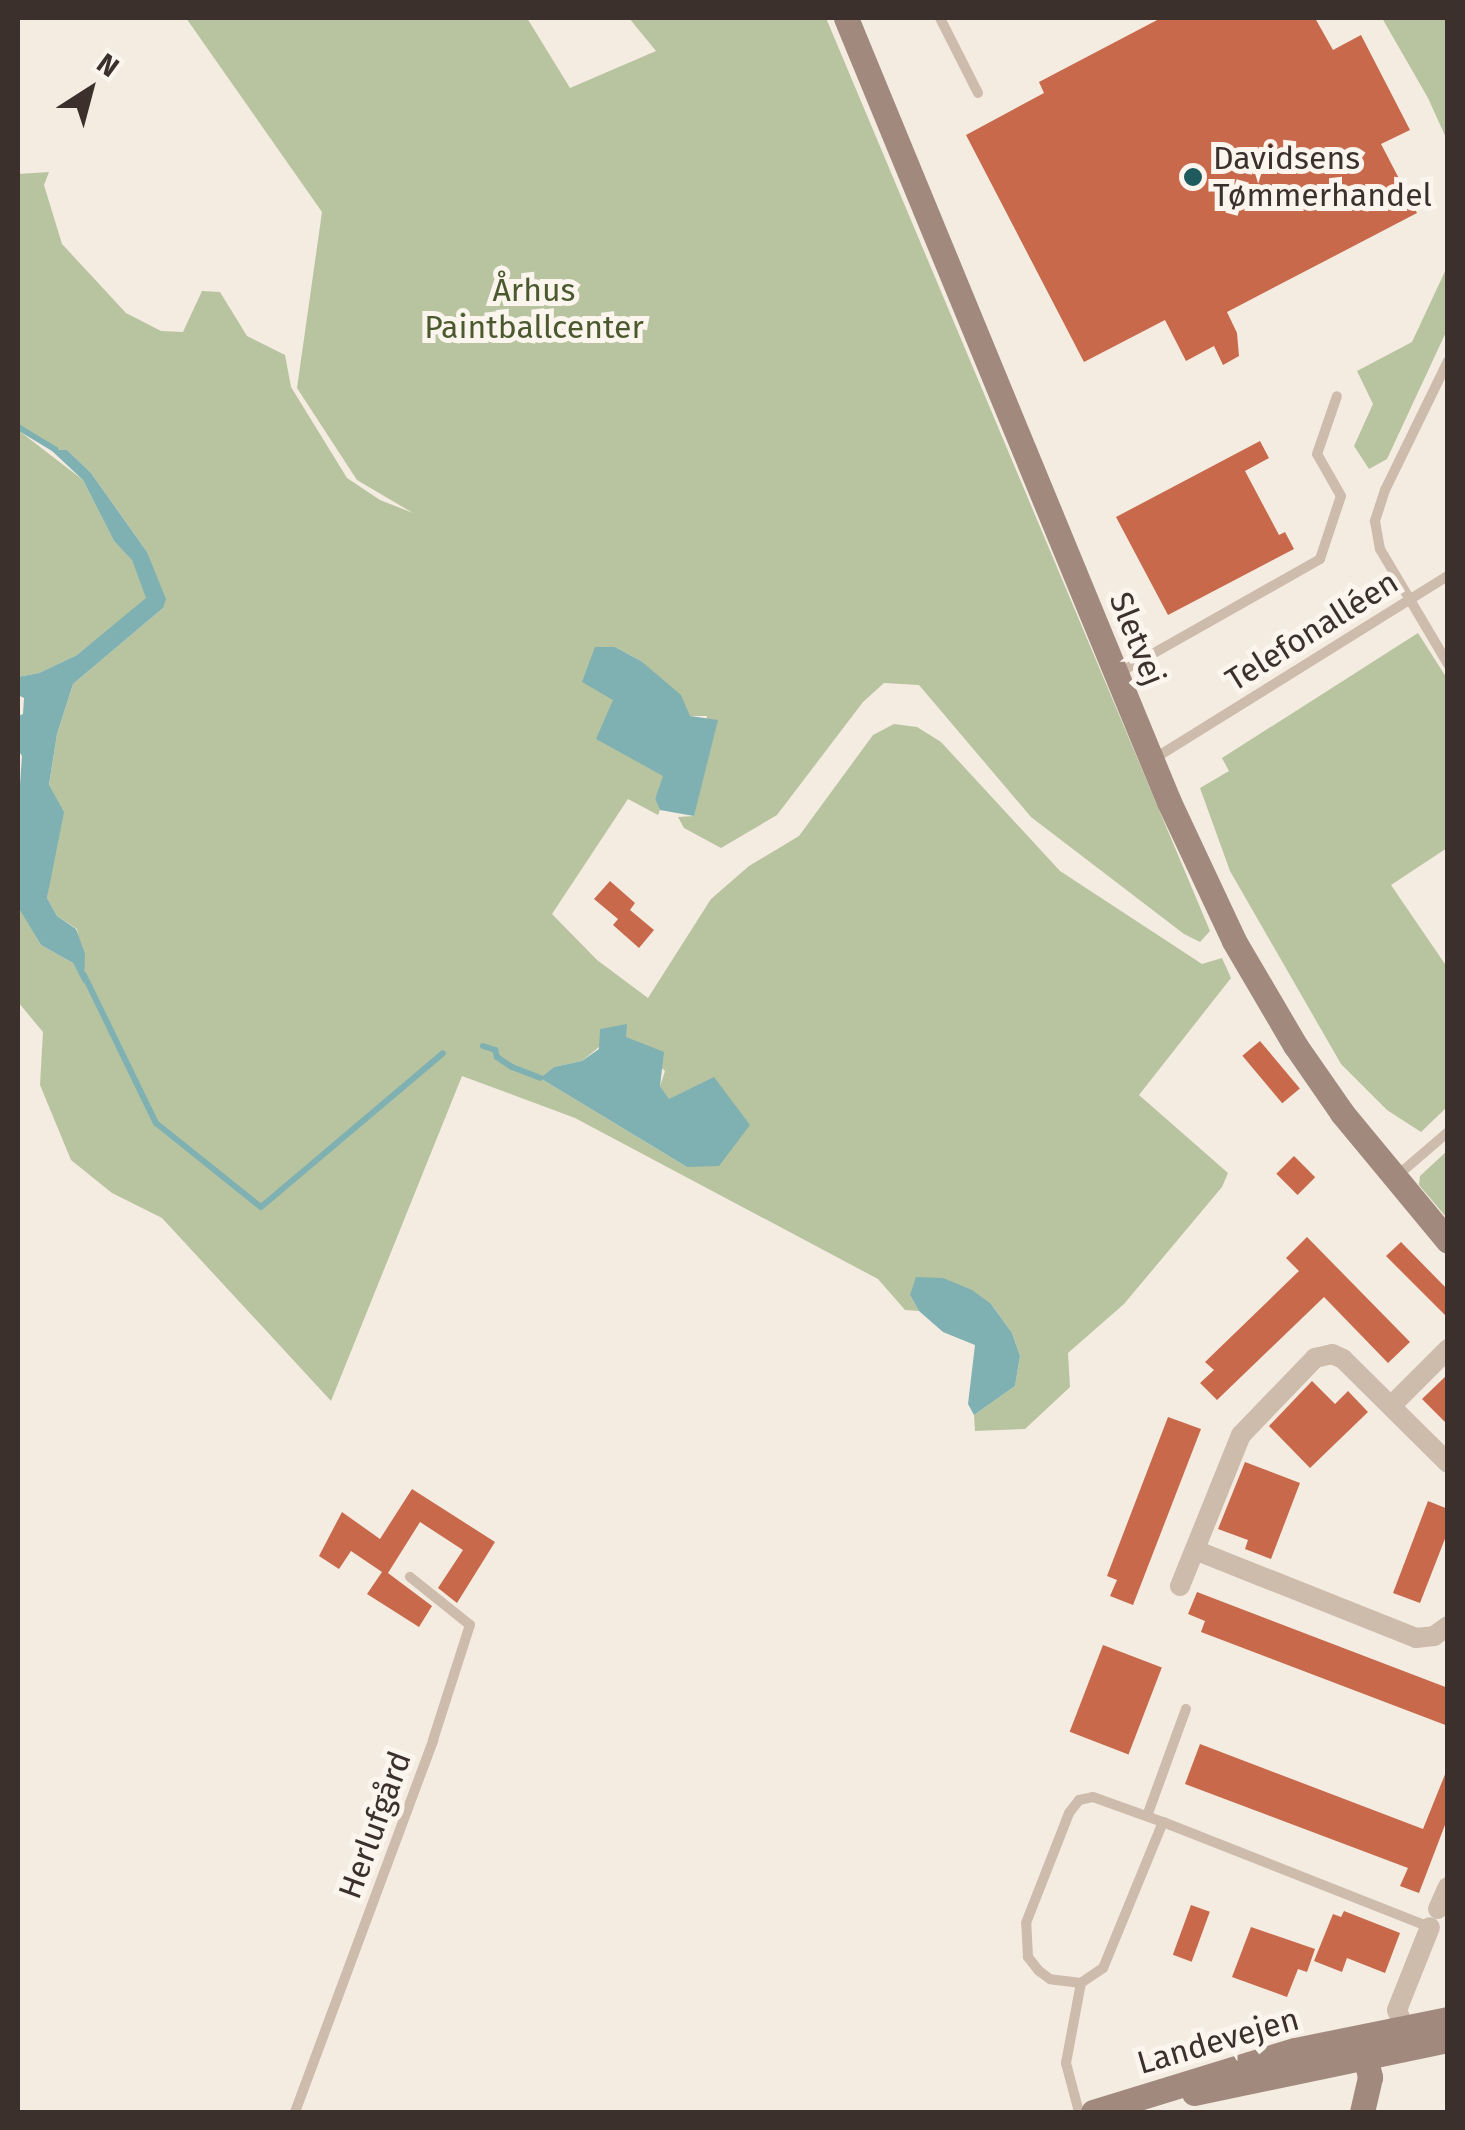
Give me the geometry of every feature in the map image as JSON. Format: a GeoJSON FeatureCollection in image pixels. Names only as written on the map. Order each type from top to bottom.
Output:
{"type":"FeatureCollection","features":[{"type":"Feature","properties":{"kind":"street","name":"Sletvej"},"geometry":{"type":"LineString","coordinates":[[846,18],[1116,675],[1234,942],[1326,1090],[1393,1179],[1448,1241]]}},
{"type":"Feature","properties":{"kind":"street"},"geometry":{"type":"LineString","coordinates":[[1391,1406],[1448,1349]]}},
{"type":"Feature","properties":{"kind":"street"},"geometry":{"type":"LineString","coordinates":[[1180,1586],[1240,1435],[1315,1358],[1332,1354],[1344,1358],[1448,1463]]}},
{"type":"Feature","properties":{"kind":"street"},"geometry":{"type":"LineString","coordinates":[[1195,1550],[1416,1638],[1434,1636],[1448,1626]]}},
{"type":"Feature","properties":{"kind":"street"},"geometry":{"type":"LineString","coordinates":[[1404,2028],[1397,2010],[1448,1886]]}},
{"type":"Feature","properties":{"kind":"street"},"geometry":{"type":"LineString","coordinates":[[1364,2047],[1404,2028],[1448,2019]]}},
{"type":"Feature","properties":{"kind":"street"},"geometry":{"type":"LineString","coordinates":[[1364,2047],[1448,2040]]}},
{"type":"Feature","properties":{"kind":"street"},"geometry":{"type":"LineString","coordinates":[[1362,2112],[1370,2076],[1364,2047]]}},
{"type":"Feature","properties":{"kind":"street","name":"Landevejen"},"geometry":{"type":"LineString","coordinates":[[1093,2112],[1208,2073],[1364,2047]]}},
{"type":"Feature","properties":{"kind":"street","name":"Landevejen"},"geometry":{"type":"LineString","coordinates":[[1101,2112],[1364,2047]]}},
{"type":"Feature","properties":{"kind":"lane"},"geometry":{"type":"LineString","coordinates":[[940,18],[978,93]]}},
{"type":"Feature","properties":{"kind":"lane"},"geometry":{"type":"LineString","coordinates":[[1448,361],[1386,490],[1375,522],[1380,549],[1448,664]]}},
{"type":"Feature","properties":{"kind":"lane"},"geometry":{"type":"LineString","coordinates":[[1116,675],[1320,560],[1341,496],[1316,454],[1337,396]]}},
{"type":"Feature","properties":{"kind":"lane","name":"Telefonalléen"},"geometry":{"type":"LineString","coordinates":[[1152,760],[1448,576]]}},
{"type":"Feature","properties":{"kind":"lane"},"geometry":{"type":"LineString","coordinates":[[1393,1179],[1448,1132]]}},
{"type":"Feature","properties":{"kind":"lane","name":"Herlufgård"},"geometry":{"type":"LineString","coordinates":[[295,2112],[434,1740],[470,1625],[410,1577]]}},
{"type":"Feature","properties":{"kind":"lane"},"geometry":{"type":"LineString","coordinates":[[1147,1816],[1186,1709]]}},
{"type":"Feature","properties":{"kind":"lane"},"geometry":{"type":"LineString","coordinates":[[1163,1822],[1114,1950],[1102,1968],[1082,1982],[1050,1979],[1028,1957],[1023,1939],[1026,1923],[1069,1813],[1079,1800],[1093,1796],[1434,1918]]}},
{"type":"Feature","properties":{"kind":"lane"},"geometry":{"type":"LineString","coordinates":[[1079,2112],[1066,2063],[1082,1982]]}},
{"type":"Feature","properties":{"kind":"green space","name":"Århus Paintballcenter"},"geometry":{"type":"Polygon","coordinates":[[[186,18],[527,18],[570,88],[656,51],[629,18],[826,18],[1210,931],[1200,942],[1184,934],[1031,817],[919,685],[884,683],[863,702],[777,815],[721,848],[684,828],[678,817],[694,816],[707,716],[689,716],[641,661],[615,647],[595,647],[613,700],[664,777],[655,799],[660,810],[658,815],[628,799],[552,914],[597,960],[648,998],[711,899],[749,866],[799,836],[873,735],[894,724],[917,727],[941,742],[1060,871],[1202,964],[1222,958],[1231,978],[1139,1095],[1228,1173],[1222,1187],[1124,1304],[1068,1353],[1070,1387],[1025,1429],[975,1431],[974,1415],[1015,1386],[1020,1356],[1012,1333],[991,1304],[910,1295],[919,1311],[905,1310],[878,1279],[575,1118],[462,1076],[331,1401],[162,1218],[112,1193],[71,1160],[40,1085],[43,1032],[18,1002],[18,884],[23,890],[21,910],[41,945],[73,963],[83,981],[77,929],[57,916],[47,898],[53,856],[49,786],[57,734],[73,684],[163,608],[147,552],[91,473],[67,450],[56,450],[18,427],[18,174],[49,172],[44,185],[62,244],[126,313],[161,331],[183,332],[202,291],[220,292],[247,336],[285,355],[291,387],[347,478],[380,500],[413,513],[357,480],[297,388],[322,212],[186,18]],[[626,1025],[582,1061],[554,1067],[540,1078],[687,1167],[669,1100],[660,1086],[665,1071],[626,1037],[626,1025]]]}},
{"type":"Feature","properties":{"kind":"green space"},"geometry":{"type":"Polygon","coordinates":[[[1382,18],[1447,18],[1447,140],[1428,98],[1382,18]]]}},
{"type":"Feature","properties":{"kind":"green space"},"geometry":{"type":"Polygon","coordinates":[[[1447,267],[1447,330],[1387,459],[1369,469],[1354,446],[1373,404],[1357,371],[1412,342],[1447,267]]]}},
{"type":"Feature","properties":{"kind":"green space"},"geometry":{"type":"Polygon","coordinates":[[[18,430],[83,480],[114,541],[132,559],[147,599],[77,655],[39,673],[18,677],[18,430]]]}},
{"type":"Feature","properties":{"kind":"green space"},"geometry":{"type":"Polygon","coordinates":[[[1418,633],[1448,680],[1447,848],[1391,885],[1447,967],[1447,1107],[1421,1132],[1387,1110],[1341,1064],[1230,871],[1200,788],[1229,771],[1222,758],[1418,633]]]}},
{"type":"Feature","properties":{"kind":"green space"},"geometry":{"type":"Polygon","coordinates":[[[1447,1151],[1447,1218],[1419,1185],[1420,1176],[1447,1151]]]}},
{"type":"Feature","properties":{"kind":"water"},"geometry":{"type":"Polygon","coordinates":[[[51,450],[67,450],[91,473],[147,552],[166,599],[163,608],[73,684],[57,734],[49,785],[64,812],[47,898],[57,916],[76,929],[85,954],[84,984],[73,963],[41,945],[20,910],[18,814],[22,756],[18,750],[18,716],[23,714],[24,698],[18,695],[18,677],[39,673],[77,655],[146,598],[132,560],[114,541],[83,480],[51,450]]]}},
{"type":"Feature","properties":{"kind":"water"},"geometry":{"type":"Polygon","coordinates":[[[595,647],[615,647],[641,661],[681,695],[690,716],[718,720],[694,816],[660,810],[655,799],[663,776],[596,739],[613,700],[582,682],[595,647]]]}},
{"type":"Feature","properties":{"kind":"water"},"geometry":{"type":"Polygon","coordinates":[[[627,1024],[626,1037],[664,1052],[660,1086],[669,1099],[714,1077],[750,1125],[719,1166],[687,1167],[540,1078],[554,1067],[582,1061],[599,1049],[600,1029],[627,1024]]]}},
{"type":"Feature","properties":{"kind":"water"},"geometry":{"type":"Polygon","coordinates":[[[916,1277],[943,1278],[972,1290],[991,1304],[1012,1333],[1020,1356],[1015,1386],[974,1415],[968,1404],[975,1345],[943,1332],[919,1311],[910,1295],[916,1277]]]}},
{"type":"Feature","properties":{"kind":"building","name":"Davidsens Tømmerhandel"},"geometry":{"type":"Polygon","coordinates":[[[1161,18],[1315,18],[1333,50],[1361,35],[1410,130],[1381,144],[1417,213],[1227,312],[1237,333],[1239,356],[1223,365],[1214,346],[1186,361],[1165,320],[1084,362],[966,135],[1044,93],[1039,82],[1161,18]]]}},
{"type":"Feature","properties":{"kind":"building"},"geometry":{"type":"Polygon","coordinates":[[[1260,441],[1269,458],[1245,471],[1279,535],[1285,532],[1294,549],[1168,615],[1116,517],[1260,441]]]}},
{"type":"Feature","properties":{"kind":"building"},"geometry":{"type":"Polygon","coordinates":[[[610,881],[635,903],[630,910],[654,930],[639,948],[613,925],[618,919],[594,899],[610,881]]]}},
{"type":"Feature","properties":{"kind":"building"},"geometry":{"type":"Polygon","coordinates":[[[1260,1041],[1300,1088],[1282,1103],[1242,1056],[1260,1041]]]}},
{"type":"Feature","properties":{"kind":"building"},"geometry":{"type":"Polygon","coordinates":[[[1294,1156],[1315,1177],[1298,1195],[1276,1174],[1294,1156]]]}},
{"type":"Feature","properties":{"kind":"building"},"geometry":{"type":"Polygon","coordinates":[[[1307,1237],[1410,1342],[1388,1363],[1324,1297],[1217,1400],[1200,1383],[1214,1370],[1205,1362],[1299,1271],[1286,1258],[1307,1237]]]}},
{"type":"Feature","properties":{"kind":"building"},"geometry":{"type":"Polygon","coordinates":[[[1401,1242],[1448,1290],[1448,1318],[1386,1256],[1401,1242]]]}},
{"type":"Feature","properties":{"kind":"building"},"geometry":{"type":"Polygon","coordinates":[[[1448,1374],[1448,1425],[1422,1399],[1448,1374]]]}},
{"type":"Feature","properties":{"kind":"building"},"geometry":{"type":"Polygon","coordinates":[[[1312,1381],[1335,1404],[1348,1391],[1368,1412],[1310,1468],[1269,1426],[1312,1381]]]}},
{"type":"Feature","properties":{"kind":"building"},"geometry":{"type":"Polygon","coordinates":[[[1168,1417],[1201,1429],[1133,1605],[1110,1596],[1117,1580],[1107,1576],[1168,1417]]]}},
{"type":"Feature","properties":{"kind":"building"},"geometry":{"type":"Polygon","coordinates":[[[1245,1462],[1300,1483],[1271,1559],[1245,1549],[1248,1540],[1218,1529],[1245,1462]]]}},
{"type":"Feature","properties":{"kind":"building"},"geometry":{"type":"Polygon","coordinates":[[[412,1489],[495,1542],[457,1603],[438,1588],[463,1550],[420,1522],[388,1573],[432,1606],[419,1627],[367,1594],[382,1572],[351,1551],[339,1569],[319,1556],[342,1512],[380,1539],[412,1489]]]}},
{"type":"Feature","properties":{"kind":"building"},"geometry":{"type":"Polygon","coordinates":[[[1428,1501],[1448,1509],[1448,1531],[1420,1603],[1393,1593],[1428,1501]]]}},
{"type":"Feature","properties":{"kind":"building"},"geometry":{"type":"Polygon","coordinates":[[[1197,1592],[1448,1688],[1448,1726],[1201,1632],[1205,1621],[1188,1614],[1197,1592]]]}},
{"type":"Feature","properties":{"kind":"building"},"geometry":{"type":"Polygon","coordinates":[[[1103,1645],[1162,1668],[1128,1754],[1070,1732],[1103,1645]]]}},
{"type":"Feature","properties":{"kind":"building"},"geometry":{"type":"Polygon","coordinates":[[[1200,1744],[1423,1829],[1448,1767],[1448,1817],[1419,1893],[1400,1886],[1408,1868],[1185,1784],[1200,1744]]]}},
{"type":"Feature","properties":{"kind":"building"},"geometry":{"type":"Polygon","coordinates":[[[1191,1905],[1210,1912],[1192,1962],[1173,1955],[1191,1905]]]}},
{"type":"Feature","properties":{"kind":"building"},"geometry":{"type":"Polygon","coordinates":[[[1344,1911],[1400,1933],[1385,1973],[1347,1958],[1342,1972],[1314,1961],[1333,1914],[1341,1917],[1344,1911]]]}},
{"type":"Feature","properties":{"kind":"building"},"geometry":{"type":"Polygon","coordinates":[[[1251,1927],[1315,1949],[1307,1972],[1298,1969],[1287,1997],[1232,1977],[1251,1927]]]}},
{"type":"Feature","properties":{"kind":"waterway"},"geometry":{"type":"LineString","coordinates":[[18,427],[56,450]]}},
{"type":"Feature","properties":{"kind":"waterway"},"geometry":{"type":"LineString","coordinates":[[84,975],[156,1123],[261,1207],[443,1053]]}},
{"type":"Feature","properties":{"kind":"waterway"},"geometry":{"type":"LineString","coordinates":[[483,1046],[495,1050],[497,1057],[512,1067],[540,1078]]}},
{"type":"Feature","properties":{"kind":"place","name":"Davidsens Tømmerhandel"},"geometry":{"type":"Point","coordinates":[1193,177]}}]}
